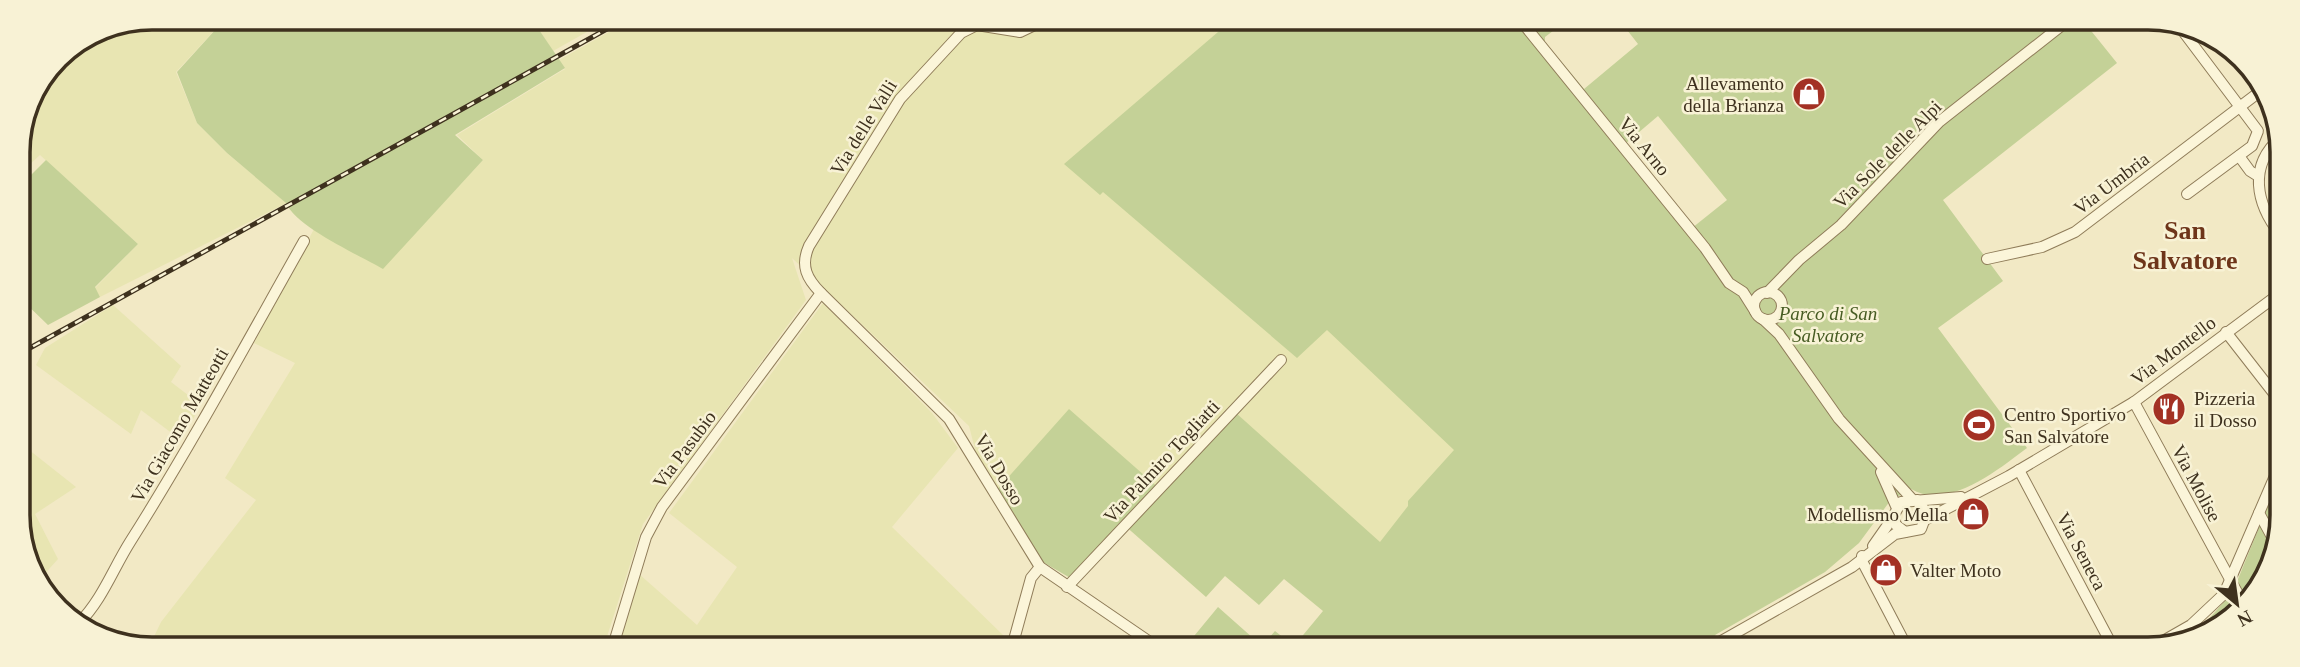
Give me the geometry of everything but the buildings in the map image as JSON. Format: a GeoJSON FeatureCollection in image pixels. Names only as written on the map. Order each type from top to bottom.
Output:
{"type":"FeatureCollection","features":[{"type":"Feature","properties":{"kind":"street","name":"Via delle Valli"},"geometry":{"type":"LineString","coordinates":[[821,293],[805,273],[805,255],[913,82],[967,30]]}},
{"type":"Feature","properties":{"kind":"street","name":"Via Arno"},"geometry":{"type":"LineString","coordinates":[[1529,30],[1705,248],[1729,282],[1742,292],[1788,346],[1839,419],[1874,460],[1915,500]]}},
{"type":"Feature","properties":{"kind":"street","name":"Via Sole delle Alpi"},"geometry":{"type":"LineString","coordinates":[[1764,294],[1841,225],[1939,122],[2056,30]]}},
{"type":"Feature","properties":{"kind":"street"},"geometry":{"type":"LineString","coordinates":[[2187,37],[2256,127],[2258,137],[2239,156],[2188,194]]}},
{"type":"Feature","properties":{"kind":"street","name":"Via Umbria"},"geometry":{"type":"LineString","coordinates":[[1987,258],[2042,247],[2075,232],[2256,95]]}},
{"type":"Feature","properties":{"kind":"street"},"geometry":{"type":"LineString","coordinates":[[2270,149],[2258,176],[2260,201],[2270,218]]}},
{"type":"Feature","properties":{"kind":"street"},"geometry":{"type":"LineString","coordinates":[[2239,156],[2250,172],[2258,176]]}},
{"type":"Feature","properties":{"kind":"street","name":"Via Giacomo Matteotti"},"geometry":{"type":"LineString","coordinates":[[85,617],[92,610],[170,478],[304,242]]}},
{"type":"Feature","properties":{"kind":"street"},"geometry":{"type":"LineString","coordinates":[[1764,294],[1755,302],[1759,315],[1774,318],[1781,306],[1783,285],[1799,260]]}},
{"type":"Feature","properties":{"kind":"street"},"geometry":{"type":"LineString","coordinates":[[1742,292],[1775,295],[1781,306]]}},
{"type":"Feature","properties":{"kind":"street","name":"Via Dosso"},"geometry":{"type":"LineString","coordinates":[[821,293],[949,419],[1040,568],[1142,637]]}},
{"type":"Feature","properties":{"kind":"street","name":"Via Pasubio"},"geometry":{"type":"LineString","coordinates":[[616,637],[646,537],[662,508],[821,293]]}},
{"type":"Feature","properties":{"kind":"street","name":"Via Montello"},"geometry":{"type":"LineString","coordinates":[[1927,519],[1938,510],[1976,495],[2134,402],[2270,300]]}},
{"type":"Feature","properties":{"kind":"street","name":"Via Arno"},"geometry":{"type":"LineString","coordinates":[[1781,306],[1780,323],[1788,346]]}},
{"type":"Feature","properties":{"kind":"street"},"geometry":{"type":"LineString","coordinates":[[2226,332],[2270,388]]}},
{"type":"Feature","properties":{"kind":"street","name":"Via Palmiro Togliatti"},"geometry":{"type":"LineString","coordinates":[[1067,587],[1281,360]]}},
{"type":"Feature","properties":{"kind":"street","name":"Via Molise"},"geometry":{"type":"LineString","coordinates":[[2134,402],[2239,597]]}},
{"type":"Feature","properties":{"kind":"street","name":"Via Arno"},"geometry":{"type":"LineString","coordinates":[[1874,460],[1896,506]]}},
{"type":"Feature","properties":{"kind":"street","name":"Via Seneca"},"geometry":{"type":"LineString","coordinates":[[2019,470],[2108,637]]}},
{"type":"Feature","properties":{"kind":"street"},"geometry":{"type":"LineString","coordinates":[[2172,634],[2208,611],[2230,581],[2270,488]]}},
{"type":"Feature","properties":{"kind":"street","name":"Via Montello"},"geometry":{"type":"LineString","coordinates":[[1915,500],[1976,495]]}},
{"type":"Feature","properties":{"kind":"street"},"geometry":{"type":"LineString","coordinates":[[1728,637],[1861,561],[1895,534],[1921,529],[1927,519],[1926,509],[1915,500],[1896,506],[1893,517],[1861,561]]}},
{"type":"Feature","properties":{"kind":"street"},"geometry":{"type":"LineString","coordinates":[[2259,513],[2269,531]]}},
{"type":"Feature","properties":{"kind":"street"},"geometry":{"type":"LineString","coordinates":[[1893,517],[1896,525],[1905,532]]}},
{"type":"Feature","properties":{"kind":"street"},"geometry":{"type":"LineString","coordinates":[[1824,582],[1887,526]]}},
{"type":"Feature","properties":{"kind":"street"},"geometry":{"type":"LineString","coordinates":[[1861,561],[1902,637]]}},
{"type":"Feature","properties":{"kind":"street"},"geometry":{"type":"LineString","coordinates":[[1015,637],[1031,578],[1040,568]]}},
{"type":"Feature","properties":{"kind":"shaded area"},"geometry":{"type":"Polygon","coordinates":[[[215,30],[176,72],[197,123],[228,154],[287,203],[100,297],[95,288],[138,244],[40,155],[30,164],[34,120],[42,98],[55,77],[71,60],[90,46],[112,36],[135,31],[215,30]]]}},
{"type":"Feature","properties":{"kind":"shaded area"},"geometry":{"type":"Polygon","coordinates":[[[539,30],[590,30],[553,51],[539,30]]]}},
{"type":"Feature","properties":{"kind":"shaded area"},"geometry":{"type":"Polygon","coordinates":[[[612,30],[1521,30],[1652,278],[1326,613],[1285,578],[1225,576],[1123,524],[1036,557],[977,457],[969,426],[792,258],[806,300],[643,524],[607,637],[154,637],[161,622],[256,500],[225,478],[295,363],[254,343],[314,229],[383,268],[483,160],[457,135],[565,69],[559,60],[612,30]]]}},
{"type":"Feature","properties":{"kind":"shaded area"},"geometry":{"type":"Polygon","coordinates":[[[823,303],[932,413],[958,448],[892,527],[1004,636],[622,637],[639,574],[697,625],[737,567],[669,513],[823,303]]]}},
{"type":"Feature","properties":{"kind":"shaded area"},"geometry":{"type":"Polygon","coordinates":[[[113,305],[181,366],[171,382],[201,405],[181,440],[141,410],[131,434],[36,365],[45,348],[113,305]]]}},
{"type":"Feature","properties":{"kind":"shaded area"},"geometry":{"type":"Polygon","coordinates":[[[30,451],[76,487],[35,514],[58,559],[45,574],[32,539],[30,451]]]}},
{"type":"Feature","properties":{"kind":"green space"},"geometry":{"type":"Polygon","coordinates":[[[215,30],[539,30],[565,68],[455,135],[483,160],[383,269],[315,231],[227,153],[197,123],[177,72],[215,30]]]}},
{"type":"Feature","properties":{"kind":"green space","name":"Parco di San Salvatore"},"geometry":{"type":"Polygon","coordinates":[[[1220,30],[1554,30],[1545,37],[1545,42],[1584,89],[1638,44],[1627,30],[2090,30],[2117,63],[1943,200],[2003,281],[1938,328],[2027,448],[1988,476],[1957,491],[1941,495],[1925,494],[1911,489],[1890,501],[1859,543],[1825,572],[1715,635],[1716,637],[1301,637],[1323,611],[1284,579],[1259,605],[1225,576],[1206,597],[1123,524],[1072,579],[1036,558],[996,491],[1069,409],[1161,490],[1236,413],[1380,542],[1408,506],[1408,501],[1454,450],[1327,330],[1297,358],[1103,192],[1100,195],[1064,164],[1220,30]],[[1658,116],[1625,144],[1692,228],[1727,200],[1658,116]]]}},
{"type":"Feature","properties":{"kind":"green space"},"geometry":{"type":"Polygon","coordinates":[[[46,160],[138,244],[95,287],[100,297],[48,325],[30,308],[30,176],[46,160]]]}},
{"type":"Feature","properties":{"kind":"green space"},"geometry":{"type":"Polygon","coordinates":[[[2270,501],[2269,532],[2261,562],[2241,594],[2236,584],[2270,501]]]}},
{"type":"Feature","properties":{"kind":"green space"},"geometry":{"type":"Polygon","coordinates":[[[2229,596],[2233,596],[2235,601],[2229,607],[2216,617],[2193,629],[2208,620],[2229,596]]]}},
{"type":"Feature","properties":{"kind":"green space"},"geometry":{"type":"Polygon","coordinates":[[[1218,607],[1252,637],[1193,637],[1218,607]]]}},
{"type":"Feature","properties":{"kind":"green space"},"geometry":{"type":"Polygon","coordinates":[[[1275,631],[1283,637],[1270,637],[1275,631]]]}},
{"type":"Feature","properties":{"kind":"railway"},"geometry":{"type":"LineString","coordinates":[[30,348],[605,30]]}},
{"type":"Feature","properties":{"kind":"place","name":"Allevamento della Brianza"},"geometry":{"type":"Point","coordinates":[1809,94]}},
{"type":"Feature","properties":{"kind":"place","name":"Pizzeria il Dosso"},"geometry":{"type":"Point","coordinates":[2169,409]}},
{"type":"Feature","properties":{"kind":"place","name":"Centro Sportivo San Salvatore"},"geometry":{"type":"Point","coordinates":[1979,425]}},
{"type":"Feature","properties":{"kind":"place","name":"Modellismo Mella"},"geometry":{"type":"Point","coordinates":[1973,514]}},
{"type":"Feature","properties":{"kind":"place","name":"Valter Moto"},"geometry":{"type":"Point","coordinates":[1886,570]}},
{"type":"Feature","properties":{"kind":"district","name":"San Salvatore"},"geometry":{"type":"Point","coordinates":[2185,245]}}]}
